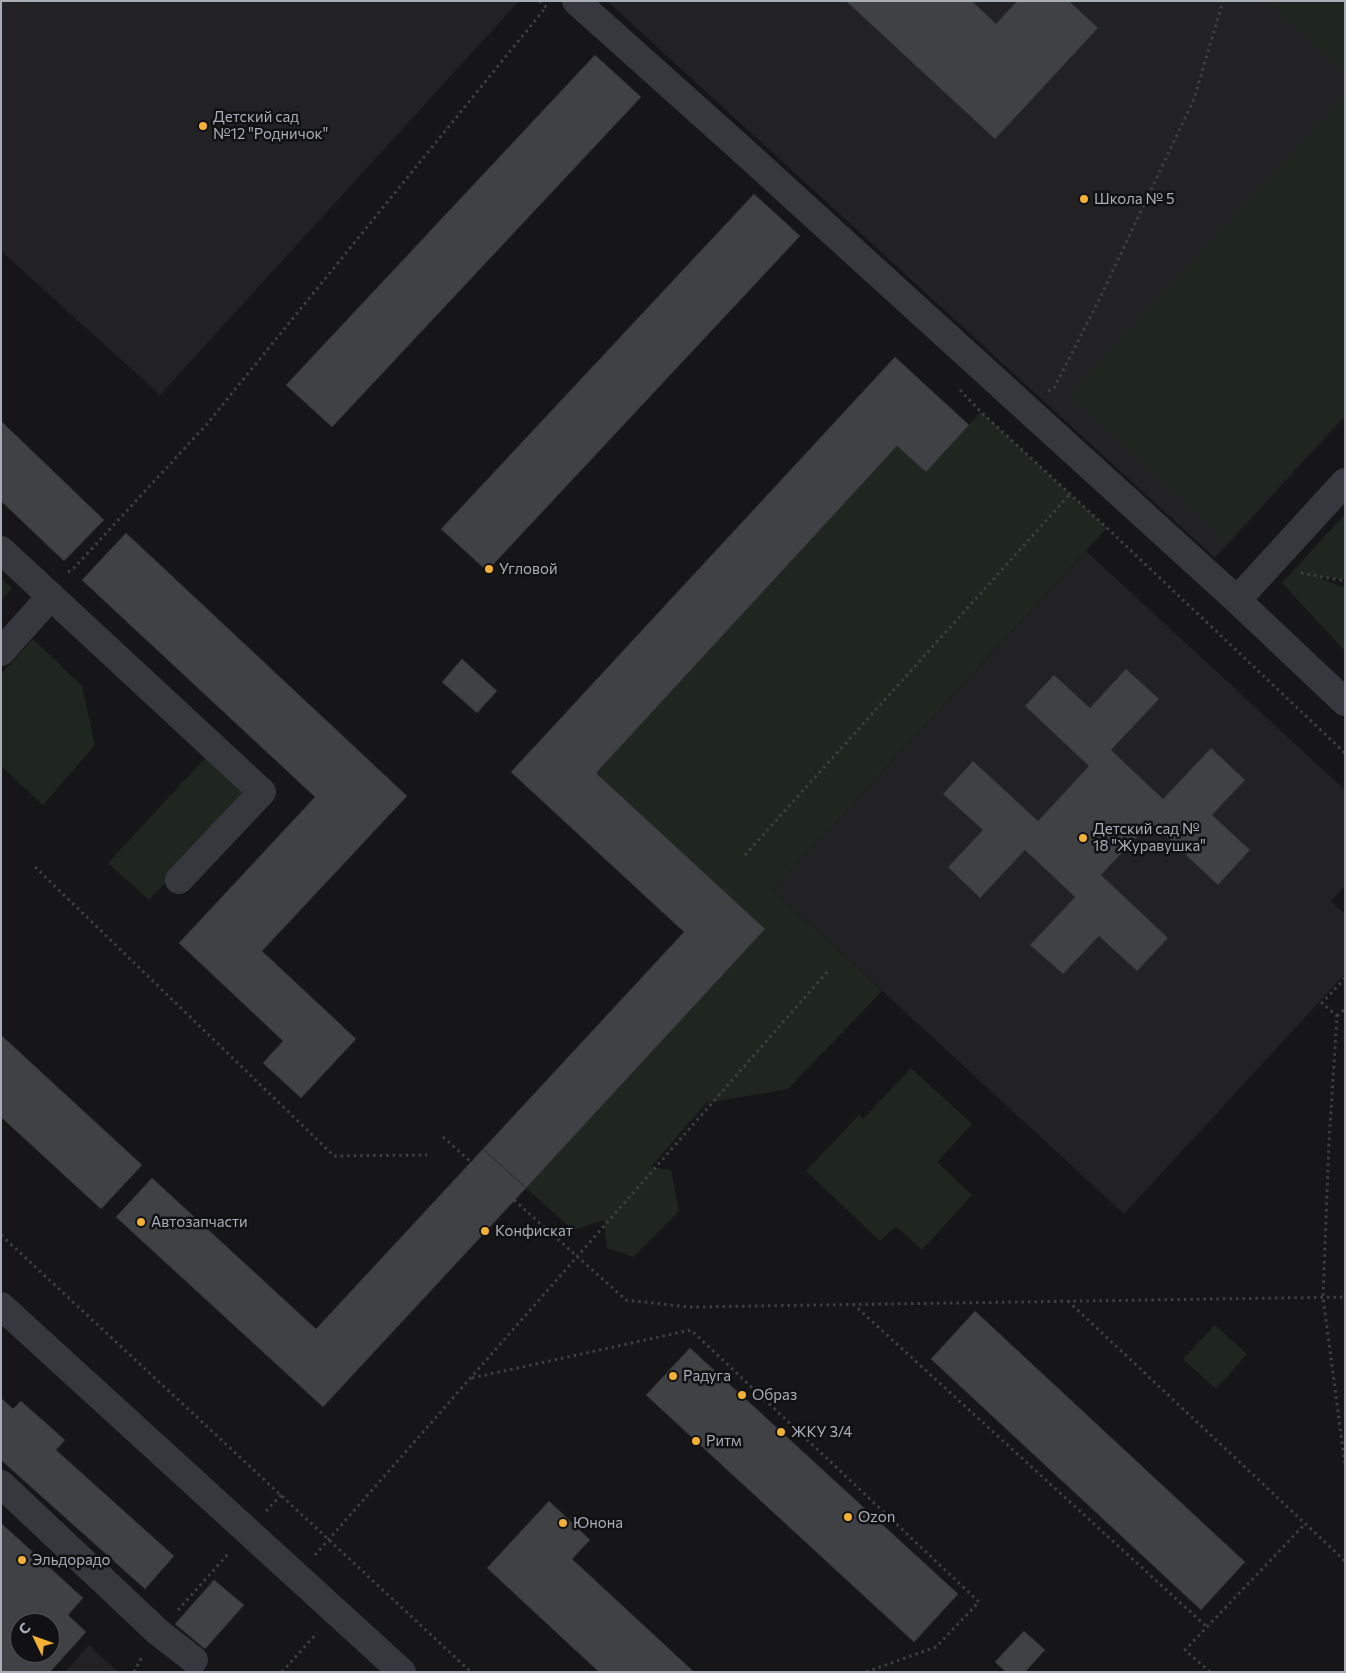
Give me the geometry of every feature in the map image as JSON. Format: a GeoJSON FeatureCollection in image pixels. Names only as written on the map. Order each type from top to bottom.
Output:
{"type":"FeatureCollection","features":[{"type":"Feature","properties":{"kind":"street"},"geometry":{"type":"LineString","coordinates":[[576,1],[1238,600],[1345,702]]}},
{"type":"Feature","properties":{"kind":"street"},"geometry":{"type":"LineString","coordinates":[[1238,600],[1345,482]]}},
{"type":"Feature","properties":{"kind":"street"},"geometry":{"type":"LineString","coordinates":[[1,550],[262,792],[179,880]]}},
{"type":"Feature","properties":{"kind":"street"},"geometry":{"type":"LineString","coordinates":[[1,652],[45,590]]}},
{"type":"Feature","properties":{"kind":"street"},"geometry":{"type":"LineString","coordinates":[[1,1306],[402,1672]]}},
{"type":"Feature","properties":{"kind":"street"},"geometry":{"type":"LineString","coordinates":[[1,1484],[158,1632],[194,1660]]}},
{"type":"Feature","properties":{"kind":"path"},"geometry":{"type":"LineString","coordinates":[[1034,416],[1037,398],[1054,388],[1098,302],[1194,99],[1223,1]]}},
{"type":"Feature","properties":{"kind":"path"},"geometry":{"type":"LineString","coordinates":[[45,590],[73,570],[207,424],[546,7]]}},
{"type":"Feature","properties":{"kind":"path"},"geometry":{"type":"LineString","coordinates":[[745,855],[1070,494],[1091,468]]}},
{"type":"Feature","properties":{"kind":"path"},"geometry":{"type":"LineString","coordinates":[[35,866],[334,1156],[427,1154]]}},
{"type":"Feature","properties":{"kind":"path"},"geometry":{"type":"LineString","coordinates":[[297,1576],[828,971]]}},
{"type":"Feature","properties":{"kind":"path"},"geometry":{"type":"LineString","coordinates":[[1337,1016],[1322,1003],[1345,978]]}},
{"type":"Feature","properties":{"kind":"path"},"geometry":{"type":"LineString","coordinates":[[1345,1009],[1337,1016],[1329,1142],[1323,1297],[1345,1465]]}},
{"type":"Feature","properties":{"kind":"path"},"geometry":{"type":"LineString","coordinates":[[443,1137],[471,1162]]}},
{"type":"Feature","properties":{"kind":"path"},"geometry":{"type":"LineString","coordinates":[[514,1200],[626,1300],[689,1307],[1345,1297]]}},
{"type":"Feature","properties":{"kind":"path"},"geometry":{"type":"LineString","coordinates":[[1,1235],[471,1672]]}},
{"type":"Feature","properties":{"kind":"path"},"geometry":{"type":"LineString","coordinates":[[1068,1301],[1345,1561]]}},
{"type":"Feature","properties":{"kind":"path"},"geometry":{"type":"LineString","coordinates":[[853,1304],[1207,1627]]}},
{"type":"Feature","properties":{"kind":"path"},"geometry":{"type":"LineString","coordinates":[[472,1378],[691,1330],[979,1602],[936,1647],[866,1672]]}},
{"type":"Feature","properties":{"kind":"path"},"geometry":{"type":"LineString","coordinates":[[261,1517],[281,1495]]}},
{"type":"Feature","properties":{"kind":"path"},"geometry":{"type":"LineString","coordinates":[[1210,1672],[1185,1650],[1305,1524]]}},
{"type":"Feature","properties":{"kind":"path"},"geometry":{"type":"LineString","coordinates":[[134,1672],[158,1632],[229,1553]]}},
{"type":"Feature","properties":{"kind":"path"},"geometry":{"type":"LineString","coordinates":[[282,1672],[336,1612]]}},
{"type":"Feature","properties":{"kind":"shaded area","name":"Детский сад №12 \"Родничок\""},"geometry":{"type":"Polygon","coordinates":[[[1,1],[519,1],[160,395],[1,251],[1,1]]]}},
{"type":"Feature","properties":{"kind":"shaded area","name":"Школа № 5"},"geometry":{"type":"Polygon","coordinates":[[[607,1],[1345,1],[1345,416],[1215,558],[607,1]]]}},
{"type":"Feature","properties":{"kind":"shaded area"},"geometry":{"type":"Polygon","coordinates":[[[1267,1],[1345,1],[1345,73],[1267,1]]]}},
{"type":"Feature","properties":{"kind":"shaded area"},"geometry":{"type":"Polygon","coordinates":[[[1345,96],[1345,413],[1227,541],[1069,395],[1345,96]]]}},
{"type":"Feature","properties":{"kind":"shaded area"},"geometry":{"type":"Polygon","coordinates":[[[981,412],[1107,528],[773,890],[882,991],[788,1089],[706,1103],[651,1167],[671,1170],[679,1211],[633,1257],[607,1248],[604,1220],[573,1230],[526,1188],[765,929],[596,773],[897,446],[926,472],[981,412]]]}},
{"type":"Feature","properties":{"kind":"shaded area"},"geometry":{"type":"Polygon","coordinates":[[[1345,514],[1345,580],[1318,577],[1345,588],[1345,651],[1282,583],[1345,514]]]}},
{"type":"Feature","properties":{"kind":"shaded area","name":"Детский сад № 18 \"Журавушка\""},"geometry":{"type":"Polygon","coordinates":[[[1086,551],[1345,790],[1345,886],[1331,901],[1345,914],[1345,974],[1124,1214],[773,890],[1086,551]]]}},
{"type":"Feature","properties":{"kind":"shaded area"},"geometry":{"type":"Polygon","coordinates":[[[1,578],[12,588],[1,600],[1,578]]]}},
{"type":"Feature","properties":{"kind":"shaded area"},"geometry":{"type":"Polygon","coordinates":[[[33,639],[82,686],[95,745],[43,805],[1,766],[1,674],[33,639]]]}},
{"type":"Feature","properties":{"kind":"shaded area"},"geometry":{"type":"Polygon","coordinates":[[[206,757],[247,794],[149,900],[108,863],[206,757]]]}},
{"type":"Feature","properties":{"kind":"shaded area"},"geometry":{"type":"Polygon","coordinates":[[[911,1068],[972,1124],[937,1162],[972,1195],[922,1250],[896,1226],[880,1241],[806,1171],[859,1115],[863,1119],[911,1068]]]}},
{"type":"Feature","properties":{"kind":"shaded area"},"geometry":{"type":"Polygon","coordinates":[[[1215,1325],[1247,1354],[1216,1389],[1183,1359],[1215,1325]]]}},
{"type":"Feature","properties":{"kind":"shaded area"},"geometry":{"type":"Polygon","coordinates":[[[89,1645],[118,1672],[65,1672],[89,1645]]]}},
{"type":"Feature","properties":{"kind":"building"},"geometry":{"type":"Polygon","coordinates":[[[846,1],[972,1],[996,24],[1017,1],[1069,1],[1098,28],[995,139],[846,1]]]}},
{"type":"Feature","properties":{"kind":"building"},"geometry":{"type":"Polygon","coordinates":[[[595,55],[641,97],[332,427],[286,385],[595,55]]]}},
{"type":"Feature","properties":{"kind":"building"},"geometry":{"type":"Polygon","coordinates":[[[754,194],[800,236],[487,571],[441,529],[754,194]]]}},
{"type":"Feature","properties":{"kind":"building"},"geometry":{"type":"Polygon","coordinates":[[[895,357],[969,425],[926,472],[897,446],[596,773],[765,929],[526,1188],[483,1149],[684,932],[511,772],[895,357]]]}},
{"type":"Feature","properties":{"kind":"building"},"geometry":{"type":"Polygon","coordinates":[[[1,421],[104,520],[64,561],[1,501],[1,421]]]}},
{"type":"Feature","properties":{"kind":"building"},"geometry":{"type":"Polygon","coordinates":[[[126,533],[407,796],[262,951],[356,1039],[301,1098],[263,1063],[283,1041],[179,943],[315,797],[82,580],[126,533]]]}},
{"type":"Feature","properties":{"kind":"building"},"geometry":{"type":"Polygon","coordinates":[[[462,659],[497,691],[477,713],[442,682],[462,659]]]}},
{"type":"Feature","properties":{"kind":"building"},"geometry":{"type":"Polygon","coordinates":[[[1126,669],[1159,699],[1111,750],[1163,799],[1211,748],[1245,780],[1212,815],[1250,850],[1218,885],[1151,822],[1101,875],[1168,938],[1137,971],[1099,936],[1063,974],[1030,945],[1075,897],[1025,850],[980,898],[948,867],[983,830],[943,794],[973,761],[1038,821],[1089,766],[1025,706],[1054,675],[1090,708],[1126,669]]]}},
{"type":"Feature","properties":{"kind":"building"},"geometry":{"type":"Polygon","coordinates":[[[1,1035],[142,1165],[101,1209],[1,1117],[1,1035]]]}},
{"type":"Feature","properties":{"kind":"building"},"geometry":{"type":"Polygon","coordinates":[[[483,1149],[526,1188],[323,1407],[116,1217],[152,1178],[316,1329],[483,1149]]]}},
{"type":"Feature","properties":{"kind":"building"},"geometry":{"type":"Polygon","coordinates":[[[975,1311],[1245,1562],[1201,1610],[931,1359],[975,1311]]]}},
{"type":"Feature","properties":{"kind":"building"},"geometry":{"type":"Polygon","coordinates":[[[690,1348],[958,1594],[914,1642],[646,1395],[690,1348]]]}},
{"type":"Feature","properties":{"kind":"building"},"geometry":{"type":"Polygon","coordinates":[[[1,1398],[13,1409],[21,1401],[65,1440],[56,1450],[174,1556],[145,1589],[1,1460],[1,1398]]]}},
{"type":"Feature","properties":{"kind":"building"},"geometry":{"type":"Polygon","coordinates":[[[549,1501],[590,1540],[572,1559],[694,1672],[599,1672],[487,1568],[549,1501]]]}},
{"type":"Feature","properties":{"kind":"building","name":"Эльдорадо"},"geometry":{"type":"Polygon","coordinates":[[[1,1523],[83,1598],[68,1615],[86,1632],[60,1661],[60,1613],[10,1613],[10,1663],[58,1663],[50,1672],[1,1672],[1,1523]]]}},
{"type":"Feature","properties":{"kind":"building"},"geometry":{"type":"Polygon","coordinates":[[[214,1580],[244,1605],[205,1649],[175,1624],[214,1580]]]}},
{"type":"Feature","properties":{"kind":"building"},"geometry":{"type":"Polygon","coordinates":[[[1024,1631],[1045,1650],[1025,1672],[1006,1672],[995,1662],[1024,1631]]]}},
{"type":"Feature","properties":{"kind":"place","name":"Детский сад №12 \"Родничок\""},"geometry":{"type":"Point","coordinates":[203,126]}},
{"type":"Feature","properties":{"kind":"place","name":"Школа № 5"},"geometry":{"type":"Point","coordinates":[1084,199]}},
{"type":"Feature","properties":{"kind":"place","name":"Угловой"},"geometry":{"type":"Point","coordinates":[489,569]}},
{"type":"Feature","properties":{"kind":"place","name":"Детский сад № 18 \"Журавушка\""},"geometry":{"type":"Point","coordinates":[1083,838]}},
{"type":"Feature","properties":{"kind":"place","name":"Автозапчасти"},"geometry":{"type":"Point","coordinates":[141,1222]}},
{"type":"Feature","properties":{"kind":"place","name":"Конфискат"},"geometry":{"type":"Point","coordinates":[485,1231]}},
{"type":"Feature","properties":{"kind":"place","name":"Радуга"},"geometry":{"type":"Point","coordinates":[673,1376]}},
{"type":"Feature","properties":{"kind":"place","name":"Образ"},"geometry":{"type":"Point","coordinates":[742,1395]}},
{"type":"Feature","properties":{"kind":"place","name":"ЖКУ 3/4"},"geometry":{"type":"Point","coordinates":[781,1432]}},
{"type":"Feature","properties":{"kind":"place","name":"Ритм"},"geometry":{"type":"Point","coordinates":[696,1441]}},
{"type":"Feature","properties":{"kind":"place","name":"Ozon"},"geometry":{"type":"Point","coordinates":[848,1517]}},
{"type":"Feature","properties":{"kind":"place","name":"Юнона"},"geometry":{"type":"Point","coordinates":[563,1523]}},
{"type":"Feature","properties":{"kind":"place","name":"Эльдорадо"},"geometry":{"type":"Point","coordinates":[22,1560]}}]}
